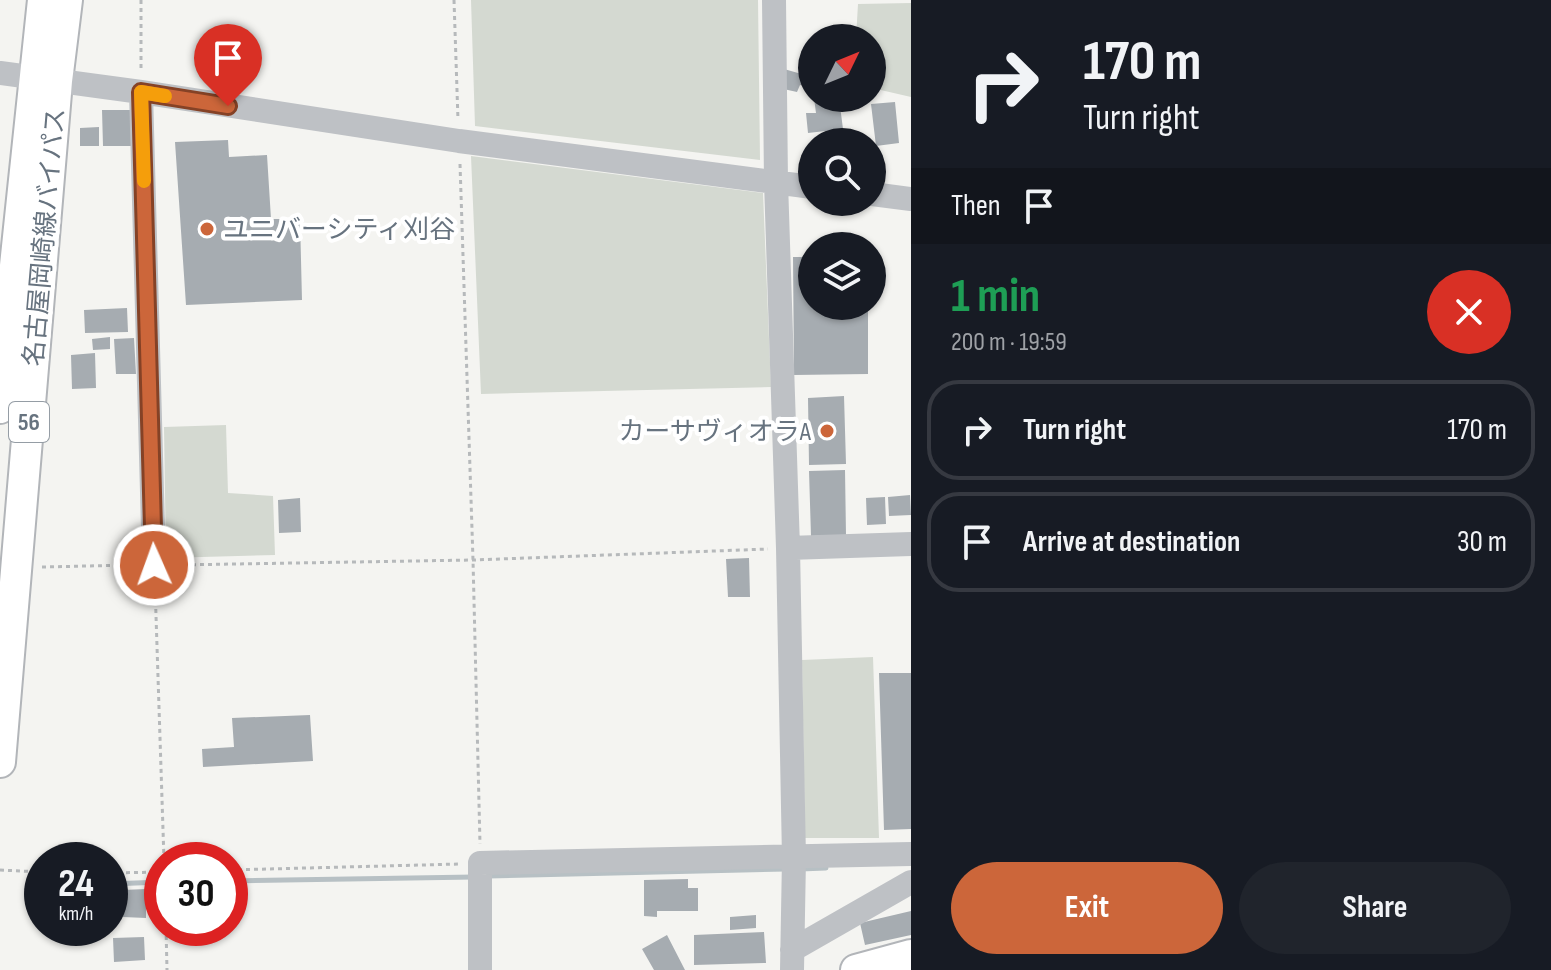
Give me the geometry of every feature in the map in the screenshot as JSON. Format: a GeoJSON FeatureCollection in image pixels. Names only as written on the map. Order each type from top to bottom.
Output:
{"type":"FeatureCollection","features":[{"type":"Feature","properties":{"kind":"main road","name":"名古屋岡崎線バイパス"},"geometry":{"type":"LineString","coordinates":[[0,762],[47,80],[43,0]]}},
{"type":"Feature","properties":{"kind":"main road","name":"名古屋岡崎線バイパス"},"geometry":{"type":"LineString","coordinates":[[0,408],[47,80],[67,0]]}},
{"type":"Feature","properties":{"kind":"main road"},"geometry":{"type":"LineString","coordinates":[[856,970],[911,955]]}},
{"type":"Feature","properties":{"kind":"street"},"geometry":{"type":"LineString","coordinates":[[774,0],[794,858],[792,960]]}},
{"type":"Feature","properties":{"kind":"street"},"geometry":{"type":"LineString","coordinates":[[0,73],[459,141],[798,185]]}},
{"type":"Feature","properties":{"kind":"street"},"geometry":{"type":"LineString","coordinates":[[141,92],[154,565]]}},
{"type":"Feature","properties":{"kind":"street"},"geometry":{"type":"LineString","coordinates":[[886,196],[911,199]]}},
{"type":"Feature","properties":{"kind":"street"},"geometry":{"type":"LineString","coordinates":[[788,548],[911,544]]}},
{"type":"Feature","properties":{"kind":"street"},"geometry":{"type":"LineString","coordinates":[[480,970],[480,863],[911,854]]}},
{"type":"Feature","properties":{"kind":"street"},"geometry":{"type":"LineString","coordinates":[[792,960],[911,882]]}},
{"type":"Feature","properties":{"kind":"path"},"geometry":{"type":"LineString","coordinates":[[141,0],[141,92]]}},
{"type":"Feature","properties":{"kind":"path"},"geometry":{"type":"LineString","coordinates":[[248,869],[480,863],[454,0]]}},
{"type":"Feature","properties":{"kind":"path"},"geometry":{"type":"LineString","coordinates":[[42,567],[473,560],[788,548]]}},
{"type":"Feature","properties":{"kind":"path"},"geometry":{"type":"LineString","coordinates":[[154,565],[163,842]]}},
{"type":"Feature","properties":{"kind":"path"},"geometry":{"type":"LineString","coordinates":[[0,870],[24,871]]}},
{"type":"Feature","properties":{"kind":"path"},"geometry":{"type":"LineString","coordinates":[[166,946],[167,970]]}},
{"type":"Feature","properties":{"kind":"shaded area"},"geometry":{"type":"Polygon","coordinates":[[[471,0],[758,0],[760,160],[475,126],[471,0]]]}},
{"type":"Feature","properties":{"kind":"shaded area"},"geometry":{"type":"Polygon","coordinates":[[[911,3],[911,97],[886,91],[886,24],[857,24],[858,4],[911,3]]]}},
{"type":"Feature","properties":{"kind":"shaded area"},"geometry":{"type":"Polygon","coordinates":[[[471,156],[763,193],[771,387],[481,394],[471,156]]]}},
{"type":"Feature","properties":{"kind":"shaded area"},"geometry":{"type":"Polygon","coordinates":[[[226,425],[228,493],[273,496],[275,555],[166,558],[164,427],[226,425]]]}},
{"type":"Feature","properties":{"kind":"shaded area"},"geometry":{"type":"Polygon","coordinates":[[[873,657],[879,838],[805,838],[802,660],[873,657]]]}},
{"type":"Feature","properties":{"kind":"building"},"geometry":{"type":"Polygon","coordinates":[[[784,69],[798,73],[797,92],[779,88],[784,69]]]}},
{"type":"Feature","properties":{"kind":"building"},"geometry":{"type":"Polygon","coordinates":[[[895,102],[899,143],[886,145],[886,128],[874,128],[872,112],[886,112],[886,103],[895,102]]]}},
{"type":"Feature","properties":{"kind":"building"},"geometry":{"type":"Polygon","coordinates":[[[102,110],[140,110],[140,146],[103,146],[102,110]]]}},
{"type":"Feature","properties":{"kind":"building"},"geometry":{"type":"Polygon","coordinates":[[[841,112],[843,128],[808,128],[806,113],[841,112]]]}},
{"type":"Feature","properties":{"kind":"building"},"geometry":{"type":"Polygon","coordinates":[[[99,127],[99,146],[80,146],[80,128],[99,127]]]}},
{"type":"Feature","properties":{"kind":"building"},"geometry":{"type":"Polygon","coordinates":[[[228,140],[229,157],[267,155],[271,219],[300,219],[302,300],[186,305],[175,142],[228,140]]]}},
{"type":"Feature","properties":{"kind":"building"},"geometry":{"type":"Polygon","coordinates":[[[793,257],[798,257],[798,320],[868,320],[868,374],[794,375],[793,257]]]}},
{"type":"Feature","properties":{"kind":"building"},"geometry":{"type":"Polygon","coordinates":[[[127,308],[128,332],[85,333],[84,310],[127,308]]]}},
{"type":"Feature","properties":{"kind":"building"},"geometry":{"type":"Polygon","coordinates":[[[110,337],[110,349],[93,350],[92,339],[110,337]]]}},
{"type":"Feature","properties":{"kind":"building"},"geometry":{"type":"Polygon","coordinates":[[[134,338],[136,374],[116,374],[114,339],[134,338]]]}},
{"type":"Feature","properties":{"kind":"building"},"geometry":{"type":"Polygon","coordinates":[[[95,353],[96,388],[72,389],[71,355],[95,353]]]}},
{"type":"Feature","properties":{"kind":"building","name":"カーサヴィオラA"},"geometry":{"type":"Polygon","coordinates":[[[844,396],[846,464],[809,465],[808,398],[844,396]]]}},
{"type":"Feature","properties":{"kind":"building"},"geometry":{"type":"Polygon","coordinates":[[[845,470],[846,535],[811,536],[809,471],[845,470]]]}},
{"type":"Feature","properties":{"kind":"building"},"geometry":{"type":"Polygon","coordinates":[[[910,495],[911,515],[889,516],[888,497],[910,495]]]}},
{"type":"Feature","properties":{"kind":"building"},"geometry":{"type":"Polygon","coordinates":[[[885,497],[886,524],[867,525],[866,498],[885,497]]]}},
{"type":"Feature","properties":{"kind":"building"},"geometry":{"type":"Polygon","coordinates":[[[300,498],[301,532],[279,533],[278,500],[300,498]]]}},
{"type":"Feature","properties":{"kind":"building"},"geometry":{"type":"Polygon","coordinates":[[[749,558],[750,597],[728,597],[726,559],[749,558]]]}},
{"type":"Feature","properties":{"kind":"building"},"geometry":{"type":"Polygon","coordinates":[[[879,673],[911,673],[911,829],[884,830],[879,673]]]}},
{"type":"Feature","properties":{"kind":"building"},"geometry":{"type":"Polygon","coordinates":[[[310,715],[313,761],[203,767],[202,749],[234,747],[232,718],[310,715]]]}},
{"type":"Feature","properties":{"kind":"building"},"geometry":{"type":"Polygon","coordinates":[[[688,879],[688,888],[698,888],[698,911],[657,911],[657,917],[644,916],[644,880],[688,879]]]}},
{"type":"Feature","properties":{"kind":"building"},"geometry":{"type":"Polygon","coordinates":[[[144,889],[144,918],[128,917],[128,890],[144,889]]]}},
{"type":"Feature","properties":{"kind":"building"},"geometry":{"type":"Polygon","coordinates":[[[911,911],[911,935],[865,945],[860,923],[911,911]]]}},
{"type":"Feature","properties":{"kind":"building"},"geometry":{"type":"Polygon","coordinates":[[[756,915],[756,928],[730,930],[730,917],[756,915]]]}},
{"type":"Feature","properties":{"kind":"building"},"geometry":{"type":"Polygon","coordinates":[[[764,932],[766,963],[694,965],[694,935],[764,932]]]}},
{"type":"Feature","properties":{"kind":"building"},"geometry":{"type":"Polygon","coordinates":[[[667,935],[685,970],[654,970],[642,949],[667,935]]]}},
{"type":"Feature","properties":{"kind":"building"},"geometry":{"type":"Polygon","coordinates":[[[144,937],[145,960],[114,962],[113,946],[128,946],[128,938],[144,937]]]}},
{"type":"Feature","properties":{"kind":"waterway"},"geometry":{"type":"LineString","coordinates":[[800,869],[826,868]]}},
{"type":"Feature","properties":{"kind":"waterway"},"geometry":{"type":"LineString","coordinates":[[488,876],[786,869]]}},
{"type":"Feature","properties":{"kind":"waterway"},"geometry":{"type":"LineString","coordinates":[[248,881],[474,877]]}},
{"type":"Feature","properties":{"kind":"waterway"},"geometry":{"type":"LineString","coordinates":[[128,883],[144,883]]}},
{"type":"Feature","properties":{"kind":"slow traffic"},"geometry":{"type":"LineString","coordinates":[[144,181],[141,92],[165,96]]}},
{"type":"Feature","properties":{"kind":"place","name":"ユニバーシティ刈谷"},"geometry":{"type":"Point","coordinates":[207,229]}},
{"type":"Feature","properties":{"kind":"place","name":"カーサヴィオラA"},"geometry":{"type":"Point","coordinates":[827,431]}},
{"type":"Feature","properties":{"kind":"route"},"geometry":{"type":"LineString","coordinates":[[154,565],[141,92],[228,106]]}}]}
